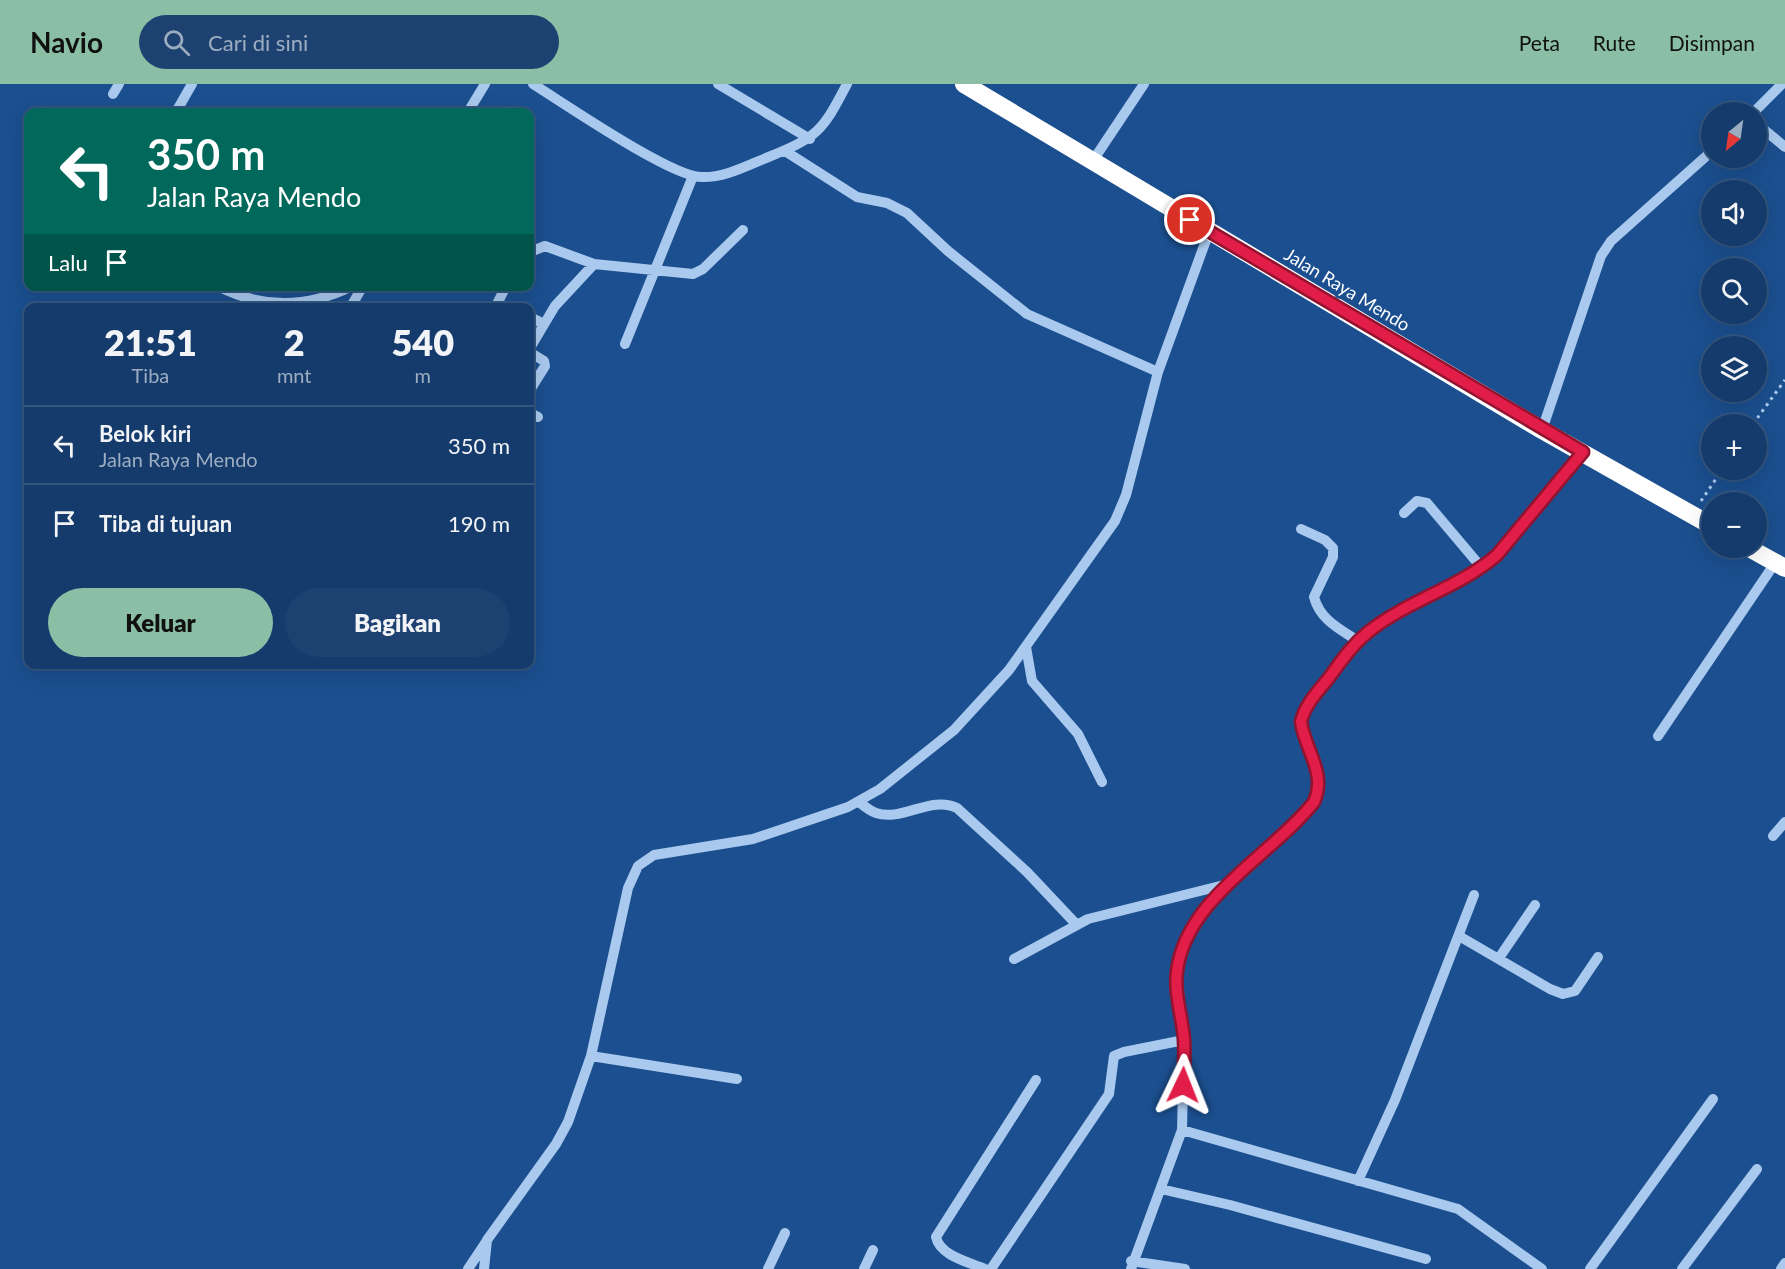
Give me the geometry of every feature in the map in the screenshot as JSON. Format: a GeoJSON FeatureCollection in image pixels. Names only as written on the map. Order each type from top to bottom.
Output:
{"type":"FeatureCollection","features":[{"type":"Feature","properties":{"kind":"highway","name":"Jalan Raya Mendo"},"geometry":{"type":"LineString","coordinates":[[964,84],[1542,430],[1701,520]]}},
{"type":"Feature","properties":{"kind":"street"},"geometry":{"type":"LineString","coordinates":[[113,94],[119,84]]}},
{"type":"Feature","properties":{"kind":"street"},"geometry":{"type":"LineString","coordinates":[[178,108],[192,84]]}},
{"type":"Feature","properties":{"kind":"street"},"geometry":{"type":"LineString","coordinates":[[470,108],[485,84]]}},
{"type":"Feature","properties":{"kind":"street"},"geometry":{"type":"LineString","coordinates":[[718,84],[810,139]]}},
{"type":"Feature","properties":{"kind":"street"},"geometry":{"type":"LineString","coordinates":[[538,85],[673,169],[693,176],[723,175],[810,139],[829,120],[847,84]]}},
{"type":"Feature","properties":{"kind":"street"},"geometry":{"type":"LineString","coordinates":[[1092,162],[1144,84]]}},
{"type":"Feature","properties":{"kind":"street"},"geometry":{"type":"LineString","coordinates":[[1764,102],[1782,84]]}},
{"type":"Feature","properties":{"kind":"street"},"geometry":{"type":"LineString","coordinates":[[1767,132],[1785,147]]}},
{"type":"Feature","properties":{"kind":"street"},"geometry":{"type":"LineString","coordinates":[[785,151],[858,197],[886,203],[907,213],[948,251],[1028,314],[1158,372]]}},
{"type":"Feature","properties":{"kind":"street"},"geometry":{"type":"LineString","coordinates":[[1542,430],[1601,256],[1611,241],[1701,161]]}},
{"type":"Feature","properties":{"kind":"street"},"geometry":{"type":"LineString","coordinates":[[625,344],[693,176]]}},
{"type":"Feature","properties":{"kind":"street"},"geometry":{"type":"LineString","coordinates":[[534,250],[545,246],[594,264],[654,272],[693,274],[703,268],[743,230]]}},
{"type":"Feature","properties":{"kind":"street"},"geometry":{"type":"LineString","coordinates":[[468,1269],[556,1144],[568,1122],[591,1056],[632,876],[644,860],[667,852],[746,840],[859,802],[880,789],[954,730],[1009,670],[1115,521],[1126,495],[1158,372],[1209,232]]}},
{"type":"Feature","properties":{"kind":"street"},"geometry":{"type":"LineString","coordinates":[[534,343],[565,293],[594,264]]}},
{"type":"Feature","properties":{"kind":"street"},"geometry":{"type":"LineString","coordinates":[[231,291],[254,300],[274,303]]}},
{"type":"Feature","properties":{"kind":"street"},"geometry":{"type":"LineString","coordinates":[[298,303],[324,298],[340,291]]}},
{"type":"Feature","properties":{"kind":"street"},"geometry":{"type":"LineString","coordinates":[[534,319],[544,324]]}},
{"type":"Feature","properties":{"kind":"street"},"geometry":{"type":"LineString","coordinates":[[534,354],[544,361],[545,366],[534,384]]}},
{"type":"Feature","properties":{"kind":"street"},"geometry":{"type":"LineString","coordinates":[[1185,1269],[1131,1265],[1182,1130],[1184,1040],[1177,989],[1181,950],[1192,928],[1229,884],[1306,811],[1317,794],[1319,775],[1302,727],[1304,713],[1358,641],[1401,611],[1481,567],[1505,547],[1583,452]]}},
{"type":"Feature","properties":{"kind":"street"},"geometry":{"type":"LineString","coordinates":[[1404,513],[1417,501],[1427,503],[1481,567]]}},
{"type":"Feature","properties":{"kind":"street"},"geometry":{"type":"LineString","coordinates":[[1301,528],[1325,540],[1333,548],[1333,557],[1318,584],[1314,597],[1317,608],[1323,617],[1358,641]]}},
{"type":"Feature","properties":{"kind":"street"},"geometry":{"type":"LineString","coordinates":[[1658,736],[1780,565]]}},
{"type":"Feature","properties":{"kind":"street"},"geometry":{"type":"LineString","coordinates":[[1026,647],[1032,681],[1078,734],[1102,782]]}},
{"type":"Feature","properties":{"kind":"street"},"geometry":{"type":"LineString","coordinates":[[859,802],[875,813],[889,814],[937,805],[951,805],[957,808],[1028,872],[1076,924]]}},
{"type":"Feature","properties":{"kind":"street"},"geometry":{"type":"LineString","coordinates":[[1773,836],[1785,822]]}},
{"type":"Feature","properties":{"kind":"street"},"geometry":{"type":"LineString","coordinates":[[1014,959],[1076,924],[1106,913],[1229,884]]}},
{"type":"Feature","properties":{"kind":"street"},"geometry":{"type":"LineString","coordinates":[[1358,1181],[1395,1100],[1474,896]]}},
{"type":"Feature","properties":{"kind":"street"},"geometry":{"type":"LineString","coordinates":[[1499,958],[1535,905]]}},
{"type":"Feature","properties":{"kind":"street"},"geometry":{"type":"LineString","coordinates":[[1459,936],[1550,989],[1563,994],[1575,991],[1598,957]]}},
{"type":"Feature","properties":{"kind":"street"},"geometry":{"type":"LineString","coordinates":[[991,1269],[1109,1094],[1114,1056],[1184,1040]]}},
{"type":"Feature","properties":{"kind":"street"},"geometry":{"type":"LineString","coordinates":[[591,1056],[737,1079]]}},
{"type":"Feature","properties":{"kind":"street"},"geometry":{"type":"LineString","coordinates":[[985,1269],[945,1251],[937,1245],[936,1238],[1036,1080]]}},
{"type":"Feature","properties":{"kind":"street"},"geometry":{"type":"LineString","coordinates":[[1590,1269],[1713,1099]]}},
{"type":"Feature","properties":{"kind":"street"},"geometry":{"type":"LineString","coordinates":[[1182,1130],[1458,1209],[1542,1269]]}},
{"type":"Feature","properties":{"kind":"street"},"geometry":{"type":"LineString","coordinates":[[1682,1269],[1757,1169]]}},
{"type":"Feature","properties":{"kind":"street"},"geometry":{"type":"LineString","coordinates":[[1161,1189],[1230,1205],[1426,1259]]}},
{"type":"Feature","properties":{"kind":"street"},"geometry":{"type":"LineString","coordinates":[[768,1269],[785,1233]]}},
{"type":"Feature","properties":{"kind":"street"},"geometry":{"type":"LineString","coordinates":[[484,1269],[488,1240]]}},
{"type":"Feature","properties":{"kind":"street"},"geometry":{"type":"LineString","coordinates":[[864,1269],[873,1250]]}},
{"type":"Feature","properties":{"kind":"street"},"geometry":{"type":"LineString","coordinates":[[1781,1269],[1785,1263]]}},
{"type":"Feature","properties":{"kind":"path"},"geometry":{"type":"LineString","coordinates":[[1760,414],[1785,380]]}},
{"type":"Feature","properties":{"kind":"path"},"geometry":{"type":"LineString","coordinates":[[1691,514],[1715,480]]}},
{"type":"Feature","properties":{"kind":"route"},"geometry":{"type":"LineString","coordinates":[[1183,1085],[1184,1040],[1177,989],[1181,950],[1192,928],[1218,894],[1314,802],[1320,785],[1319,775],[1301,722],[1310,703],[1348,652],[1368,632],[1490,562],[1583,452],[1542,430],[1190,220]]}}]}
